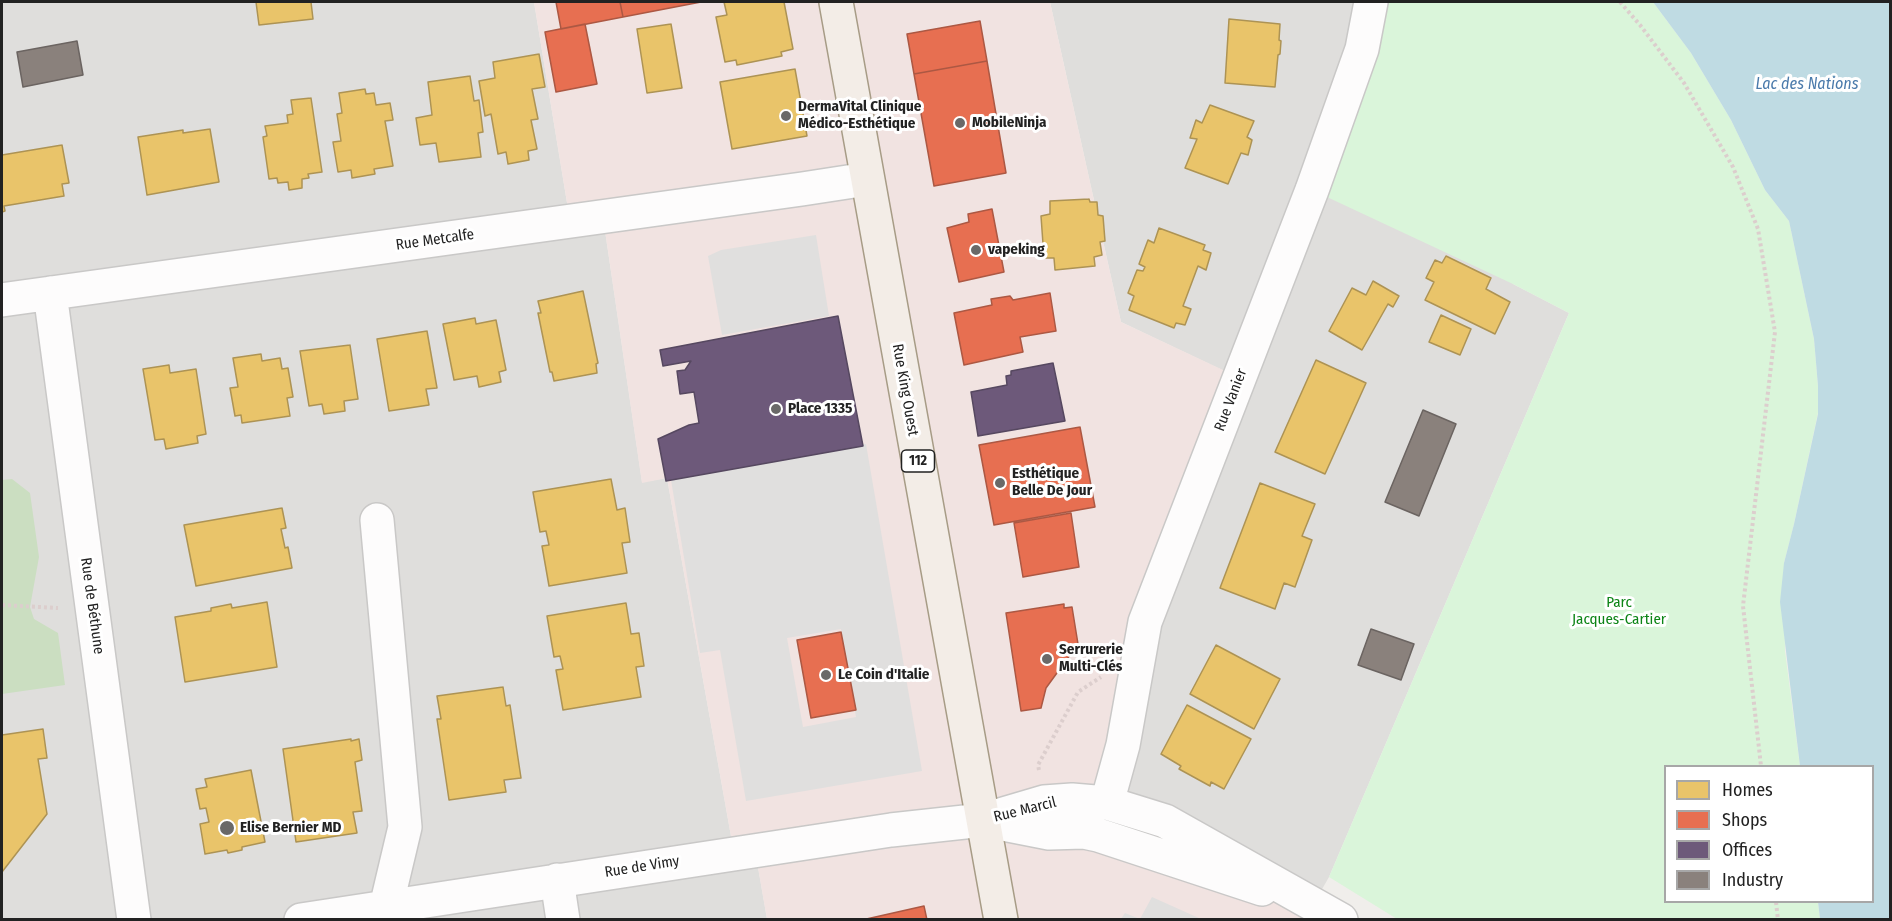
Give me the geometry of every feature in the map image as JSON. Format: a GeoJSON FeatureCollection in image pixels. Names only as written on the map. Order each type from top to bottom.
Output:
{"type":"FeatureCollection","features":[{"type":"Feature","properties":{"kind":"main road","name":"Rue King Ouest"},"geometry":{"type":"LineString","coordinates":[[836,2],[1001,920]]}},
{"type":"Feature","properties":{"kind":"street","name":"Rue Vanier"},"geometry":{"type":"LineString","coordinates":[[1107,803],[1123,745],[1145,622],[1312,190],[1362,49],[1371,2]]}},
{"type":"Feature","properties":{"kind":"street","name":"Rue Metcalfe"},"geometry":{"type":"LineString","coordinates":[[2,300],[867,178]]}},
{"type":"Feature","properties":{"kind":"street","name":"Rue de Béthune"},"geometry":{"type":"LineString","coordinates":[[50,293],[134,920]]}},
{"type":"Feature","properties":{"kind":"street"},"geometry":{"type":"LineString","coordinates":[[377,520],[405,827],[386,906]]}},
{"type":"Feature","properties":{"kind":"street","name":"Rue Marcil"},"geometry":{"type":"LineString","coordinates":[[983,820],[1044,802],[1072,800],[1107,803],[1165,821],[1334,916]]}},
{"type":"Feature","properties":{"kind":"street","name":"Rue Marcil"},"geometry":{"type":"LineString","coordinates":[[983,820],[1049,833],[1084,832],[1098,835],[1334,916]]}},
{"type":"Feature","properties":{"kind":"street","name":"Rue de Vimy"},"geometry":{"type":"LineString","coordinates":[[301,920],[891,830],[983,820]]}},
{"type":"Feature","properties":{"kind":"street"},"geometry":{"type":"LineString","coordinates":[[558,880],[563,920]]}},
{"type":"Feature","properties":{"kind":"path"},"geometry":{"type":"LineString","coordinates":[[1620,2],[1684,83],[1733,167],[1758,229],[1775,332],[1743,606],[1761,765]]}},
{"type":"Feature","properties":{"kind":"path"},"geometry":{"type":"LineString","coordinates":[[2,605],[93,611]]}},
{"type":"Feature","properties":{"kind":"path"},"geometry":{"type":"LineString","coordinates":[[1044,802],[1038,765],[1078,692],[1105,675],[1137,670]]}},
{"type":"Feature","properties":{"kind":"path"},"geometry":{"type":"LineString","coordinates":[[1776,903],[1778,920]]}},
{"type":"Feature","properties":{"kind":"shaded area"},"geometry":{"type":"Polygon","coordinates":[[[2,2],[534,2],[570,221],[603,217],[642,482],[667,478],[734,853],[755,850],[767,919],[2,920],[2,2]]]}},
{"type":"Feature","properties":{"kind":"shaded area"},"geometry":{"type":"Polygon","coordinates":[[[534,2],[1050,2],[1121,322],[1240,378],[1145,622],[1107,803],[1143,827],[1341,919],[767,919],[755,850],[734,853],[667,478],[642,483],[603,217],[570,221],[534,2]]]}},
{"type":"Feature","properties":{"kind":"shaded area"},"geometry":{"type":"Polygon","coordinates":[[[1050,2],[1371,2],[1513,284],[1569,313],[1329,877],[1313,905],[1121,820],[1123,745],[1239,378],[1121,322],[1050,2]]]}},
{"type":"Feature","properties":{"kind":"shaded area"},"geometry":{"type":"Polygon","coordinates":[[[816,235],[829,316],[722,335],[708,256],[721,250],[816,235]]]}},
{"type":"Feature","properties":{"kind":"shaded area"},"geometry":{"type":"Polygon","coordinates":[[[866,444],[922,771],[746,801],[720,650],[700,653],[671,480],[866,444]],[[841,629],[787,638],[803,727],[856,717],[841,629]]]}},
{"type":"Feature","properties":{"kind":"shaded area"},"geometry":{"type":"Polygon","coordinates":[[[1152,897],[1201,919],[1140,919],[1152,897]]]}},
{"type":"Feature","properties":{"kind":"shaded area"},"geometry":{"type":"Polygon","coordinates":[[[1125,913],[1140,919],[1121,919],[1125,913]]]}},
{"type":"Feature","properties":{"kind":"green space","name":"Parc Jacques-Cartier"},"geometry":{"type":"Polygon","coordinates":[[[1371,2],[1653,2],[1691,53],[1731,120],[1765,190],[1789,221],[1814,339],[1818,413],[1784,563],[1785,651],[1800,765],[1664,765],[1664,903],[1818,903],[1820,919],[1397,919],[1329,877],[1569,313],[1513,284],[1312,190],[1371,2]]]}},
{"type":"Feature","properties":{"kind":"green space"},"geometry":{"type":"Polygon","coordinates":[[[12,479],[30,493],[39,557],[30,607],[34,619],[58,633],[65,685],[2,694],[2,480],[12,479]]]}},
{"type":"Feature","properties":{"kind":"water","name":"Lac des Nations"},"geometry":{"type":"Polygon","coordinates":[[[1653,2],[1890,2],[1890,919],[1820,919],[1818,903],[1874,903],[1874,765],[1800,765],[1780,602],[1784,563],[1818,414],[1814,339],[1789,221],[1765,190],[1731,120],[1691,53],[1653,2]]]}},
{"type":"Feature","properties":{"kind":"building: Homes"},"geometry":{"type":"Polygon","coordinates":[[[256,2],[311,2],[313,19],[259,25],[256,2]]]}},
{"type":"Feature","properties":{"kind":"building: Homes"},"geometry":{"type":"Polygon","coordinates":[[[724,2],[784,2],[793,49],[781,52],[782,56],[737,65],[736,60],[725,62],[716,17],[727,15],[724,2]]]}},
{"type":"Feature","properties":{"kind":"building: Homes"},"geometry":{"type":"Polygon","coordinates":[[[1229,19],[1280,24],[1280,54],[1278,55],[1275,87],[1225,83],[1229,19]]]}},
{"type":"Feature","properties":{"kind":"building: Homes"},"geometry":{"type":"Polygon","coordinates":[[[671,24],[682,88],[647,93],[637,29],[671,24]]]}},
{"type":"Feature","properties":{"kind":"building: Homes"},"geometry":{"type":"Polygon","coordinates":[[[539,54],[545,87],[532,89],[538,119],[531,120],[537,149],[528,151],[529,160],[508,164],[506,152],[498,154],[491,114],[485,116],[479,81],[495,78],[493,62],[539,54]]]}},
{"type":"Feature","properties":{"kind":"building: Homes"},"geometry":{"type":"Polygon","coordinates":[[[795,69],[807,136],[732,149],[720,82],[795,69]]]}},
{"type":"Feature","properties":{"kind":"building: Homes"},"geometry":{"type":"Polygon","coordinates":[[[470,76],[474,101],[479,100],[483,132],[478,133],[481,157],[439,162],[436,143],[420,145],[416,118],[432,115],[428,82],[470,76]]]}},
{"type":"Feature","properties":{"kind":"building: Homes"},"geometry":{"type":"Polygon","coordinates":[[[365,89],[366,94],[374,93],[376,105],[390,103],[393,120],[385,121],[393,166],[374,169],[375,174],[352,178],[351,170],[338,172],[333,142],[341,141],[337,114],[342,113],[339,93],[365,89]]]}},
{"type":"Feature","properties":{"kind":"building: Homes"},"geometry":{"type":"Polygon","coordinates":[[[311,98],[322,172],[308,174],[309,178],[302,179],[302,188],[289,190],[288,182],[278,183],[277,178],[269,179],[263,137],[267,136],[265,126],[288,123],[287,115],[293,114],[291,100],[311,98]]]}},
{"type":"Feature","properties":{"kind":"building: Homes"},"geometry":{"type":"Polygon","coordinates":[[[1210,105],[1254,121],[1247,137],[1252,140],[1248,155],[1241,153],[1228,184],[1185,168],[1197,139],[1190,138],[1196,120],[1202,123],[1210,105]]]}},
{"type":"Feature","properties":{"kind":"building: Homes"},"geometry":{"type":"Polygon","coordinates":[[[210,129],[219,182],[147,195],[138,137],[183,130],[183,133],[210,129]]]}},
{"type":"Feature","properties":{"kind":"building: Homes"},"geometry":{"type":"Polygon","coordinates":[[[62,145],[69,183],[62,184],[64,196],[4,206],[5,211],[2,212],[2,155],[62,145]]]}},
{"type":"Feature","properties":{"kind":"building: Homes"},"geometry":{"type":"Polygon","coordinates":[[[1089,199],[1090,202],[1097,202],[1098,215],[1103,216],[1105,241],[1100,242],[1102,255],[1094,257],[1095,266],[1055,270],[1054,258],[1044,258],[1041,216],[1050,214],[1050,201],[1089,199]]]}},
{"type":"Feature","properties":{"kind":"building: Homes"},"geometry":{"type":"Polygon","coordinates":[[[1159,228],[1205,245],[1203,250],[1211,253],[1206,270],[1198,266],[1183,306],[1191,309],[1185,325],[1176,323],[1174,328],[1129,310],[1134,296],[1128,293],[1137,270],[1143,271],[1145,267],[1139,264],[1148,240],[1154,243],[1159,228]]]}},
{"type":"Feature","properties":{"kind":"building: Homes"},"geometry":{"type":"Polygon","coordinates":[[[1446,256],[1491,278],[1486,289],[1510,302],[1495,334],[1425,300],[1434,282],[1426,278],[1435,260],[1442,263],[1446,256]]]}},
{"type":"Feature","properties":{"kind":"building: Homes"},"geometry":{"type":"Polygon","coordinates":[[[1373,281],[1399,296],[1393,307],[1388,304],[1362,350],[1329,331],[1352,288],[1366,295],[1373,281]]]}},
{"type":"Feature","properties":{"kind":"building: Homes"},"geometry":{"type":"Polygon","coordinates":[[[583,291],[598,363],[596,364],[597,373],[554,381],[552,372],[550,372],[538,313],[541,313],[538,301],[583,291]]]}},
{"type":"Feature","properties":{"kind":"building: Homes"},"geometry":{"type":"Polygon","coordinates":[[[1441,315],[1471,329],[1460,355],[1429,342],[1441,315]]]}},
{"type":"Feature","properties":{"kind":"building: Homes"},"geometry":{"type":"Polygon","coordinates":[[[475,318],[476,324],[496,320],[506,370],[499,372],[501,382],[479,387],[477,376],[454,380],[443,324],[475,318]]]}},
{"type":"Feature","properties":{"kind":"building: Homes"},"geometry":{"type":"Polygon","coordinates":[[[427,331],[437,388],[426,389],[429,405],[389,411],[377,339],[427,331]]]}},
{"type":"Feature","properties":{"kind":"building: Homes"},"geometry":{"type":"Polygon","coordinates":[[[350,345],[358,399],[344,401],[345,411],[324,414],[322,404],[309,406],[300,351],[350,345]]]}},
{"type":"Feature","properties":{"kind":"building: Homes"},"geometry":{"type":"Polygon","coordinates":[[[261,354],[262,361],[280,358],[282,369],[288,368],[293,397],[287,398],[290,416],[242,423],[241,415],[235,416],[230,388],[238,387],[233,358],[261,354]]]}},
{"type":"Feature","properties":{"kind":"building: Homes"},"geometry":{"type":"Polygon","coordinates":[[[1316,360],[1366,383],[1325,474],[1275,452],[1316,360]]]}},
{"type":"Feature","properties":{"kind":"building: Homes"},"geometry":{"type":"Polygon","coordinates":[[[169,365],[170,373],[196,369],[206,434],[197,436],[198,443],[166,449],[164,439],[155,440],[143,369],[169,365]]]}},
{"type":"Feature","properties":{"kind":"building: Homes"},"geometry":{"type":"Polygon","coordinates":[[[611,479],[617,510],[625,508],[630,542],[622,543],[627,573],[549,586],[542,546],[549,545],[546,531],[540,532],[533,492],[611,479]]]}},
{"type":"Feature","properties":{"kind":"building: Homes"},"geometry":{"type":"Polygon","coordinates":[[[1260,483],[1315,504],[1302,536],[1312,540],[1295,587],[1284,583],[1275,609],[1220,588],[1260,483]]]}},
{"type":"Feature","properties":{"kind":"building: Homes"},"geometry":{"type":"Polygon","coordinates":[[[282,508],[286,528],[281,529],[285,548],[288,547],[292,568],[196,586],[184,525],[282,508]]]}},
{"type":"Feature","properties":{"kind":"building: Homes"},"geometry":{"type":"Polygon","coordinates":[[[267,602],[277,667],[185,682],[175,617],[211,611],[211,608],[231,604],[232,608],[267,602]]]}},
{"type":"Feature","properties":{"kind":"building: Homes"},"geometry":{"type":"Polygon","coordinates":[[[626,603],[631,634],[639,633],[644,666],[636,667],[641,697],[563,710],[556,670],[563,669],[560,656],[554,657],[547,616],[626,603]]]}},
{"type":"Feature","properties":{"kind":"building: Homes"},"geometry":{"type":"Polygon","coordinates":[[[1216,645],[1280,679],[1254,729],[1190,694],[1216,645]]]}},
{"type":"Feature","properties":{"kind":"building: Homes"},"geometry":{"type":"Polygon","coordinates":[[[503,687],[506,706],[510,705],[521,778],[504,780],[506,792],[449,800],[437,719],[441,719],[437,696],[503,687]]]}},
{"type":"Feature","properties":{"kind":"building: Homes"},"geometry":{"type":"Polygon","coordinates":[[[1187,705],[1251,739],[1224,789],[1211,782],[1210,786],[1179,769],[1181,766],[1161,754],[1187,705]]]}},
{"type":"Feature","properties":{"kind":"building: Homes"},"geometry":{"type":"Polygon","coordinates":[[[43,729],[47,758],[38,759],[47,814],[2,872],[2,735],[43,729]]]}},
{"type":"Feature","properties":{"kind":"building: Homes"},"geometry":{"type":"Polygon","coordinates":[[[351,739],[351,741],[359,739],[362,760],[355,762],[362,811],[353,812],[357,833],[296,842],[283,749],[351,739]]]}},
{"type":"Feature","properties":{"kind":"building: Homes"},"geometry":{"type":"Polygon","coordinates":[[[251,770],[265,842],[228,853],[227,850],[205,854],[200,824],[209,822],[206,808],[200,809],[196,789],[207,787],[205,779],[251,770]]]}},
{"type":"Feature","properties":{"kind":"building: Shops"},"geometry":{"type":"Polygon","coordinates":[[[556,2],[620,2],[623,17],[561,29],[556,2]]]}},
{"type":"Feature","properties":{"kind":"building: Shops"},"geometry":{"type":"Polygon","coordinates":[[[620,2],[701,2],[623,17],[620,2]]]}},
{"type":"Feature","properties":{"kind":"building: Shops"},"geometry":{"type":"Polygon","coordinates":[[[980,21],[987,61],[914,74],[907,34],[980,21]]]}},
{"type":"Feature","properties":{"kind":"building: Shops"},"geometry":{"type":"Polygon","coordinates":[[[585,24],[597,84],[556,92],[545,32],[585,24]]]}},
{"type":"Feature","properties":{"kind":"building: Shops","name":"MobileNinja"},"geometry":{"type":"Polygon","coordinates":[[[987,61],[1006,173],[934,186],[914,74],[987,61]]]}},
{"type":"Feature","properties":{"kind":"building: Shops","name":"vapeking"},"geometry":{"type":"Polygon","coordinates":[[[992,209],[1004,272],[959,282],[947,228],[969,222],[968,214],[992,209]]]}},
{"type":"Feature","properties":{"kind":"building: Shops"},"geometry":{"type":"Polygon","coordinates":[[[1050,293],[1056,331],[1020,337],[1023,352],[964,365],[954,313],[992,305],[991,299],[1010,296],[1013,300],[1050,293]]]}},
{"type":"Feature","properties":{"kind":"building: Shops"},"geometry":{"type":"Polygon","coordinates":[[[1080,427],[1095,507],[994,525],[979,445],[1080,427]]]}},
{"type":"Feature","properties":{"kind":"building: Shops"},"geometry":{"type":"Polygon","coordinates":[[[1071,513],[1079,567],[1023,577],[1014,523],[1071,513]]]}},
{"type":"Feature","properties":{"kind":"building: Shops"},"geometry":{"type":"Polygon","coordinates":[[[1064,604],[1064,608],[1072,607],[1078,644],[1046,688],[1041,708],[1021,711],[1006,613],[1064,604]]]}},
{"type":"Feature","properties":{"kind":"building: Shops","name":"Le Coin d'Italie"},"geometry":{"type":"Polygon","coordinates":[[[841,632],[856,710],[811,718],[797,640],[841,632]]]}},
{"type":"Feature","properties":{"kind":"building: Shops"},"geometry":{"type":"Polygon","coordinates":[[[924,906],[927,920],[862,920],[924,906]]]}},
{"type":"Feature","properties":{"kind":"building: Offices","name":"Place 1335"},"geometry":{"type":"Polygon","coordinates":[[[838,316],[863,446],[666,481],[658,439],[699,423],[694,392],[680,394],[677,371],[685,370],[691,361],[663,366],[660,350],[838,316]]]}},
{"type":"Feature","properties":{"kind":"building: Offices"},"geometry":{"type":"Polygon","coordinates":[[[1053,363],[1065,421],[978,436],[971,392],[1007,385],[1006,376],[1011,375],[1011,371],[1053,363]]]}},
{"type":"Feature","properties":{"kind":"building: Industry"},"geometry":{"type":"Polygon","coordinates":[[[77,41],[83,75],[23,87],[17,52],[77,41]]]}},
{"type":"Feature","properties":{"kind":"building: Industry"},"geometry":{"type":"Polygon","coordinates":[[[1423,410],[1456,424],[1419,516],[1385,502],[1423,410]]]}},
{"type":"Feature","properties":{"kind":"building: Industry"},"geometry":{"type":"Polygon","coordinates":[[[1371,629],[1414,644],[1401,680],[1358,665],[1371,629]]]}},
{"type":"Feature","properties":{"kind":"place","name":"DermaVital Clinique Médico-Esthétique"},"geometry":{"type":"Point","coordinates":[786,116]}},
{"type":"Feature","properties":{"kind":"place","name":"MobileNinja"},"geometry":{"type":"Point","coordinates":[960,123]}},
{"type":"Feature","properties":{"kind":"place","name":"vapeking"},"geometry":{"type":"Point","coordinates":[976,250]}},
{"type":"Feature","properties":{"kind":"place","name":"Place 1335"},"geometry":{"type":"Point","coordinates":[776,409]}},
{"type":"Feature","properties":{"kind":"place","name":"Esthétique Belle De Jour"},"geometry":{"type":"Point","coordinates":[1000,483]}},
{"type":"Feature","properties":{"kind":"place","name":"Serrurerie Multi-Clés"},"geometry":{"type":"Point","coordinates":[1047,659]}},
{"type":"Feature","properties":{"kind":"place","name":"Le Coin d'Italie"},"geometry":{"type":"Point","coordinates":[826,675]}},
{"type":"Feature","properties":{"kind":"place","name":"Elise Bernier MD"},"geometry":{"type":"Point","coordinates":[227,828]}}]}
